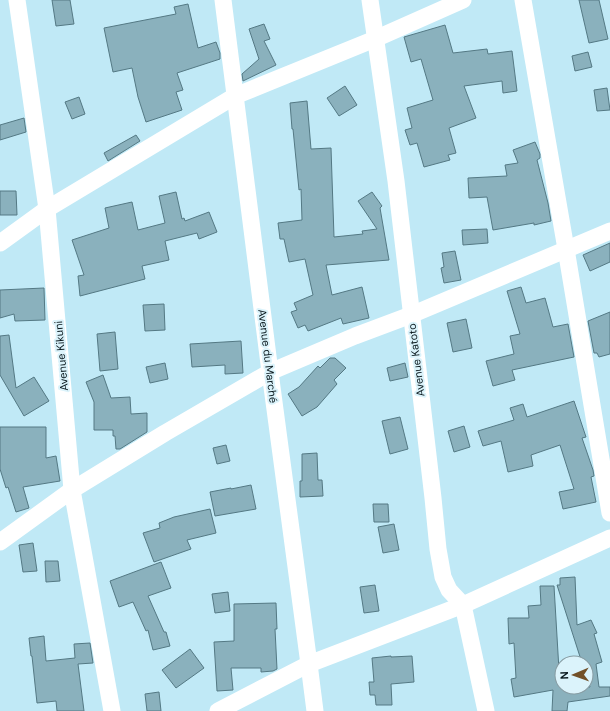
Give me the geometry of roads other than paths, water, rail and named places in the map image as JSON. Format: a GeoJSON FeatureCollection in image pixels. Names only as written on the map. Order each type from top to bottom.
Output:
{"type":"FeatureCollection","features":[{"type":"Feature","properties":{"kind":"street","name":"Avenue Kikuni"},"geometry":{"type":"LineString","coordinates":[[17,0],[48,209],[72,490],[112,711]]}},
{"type":"Feature","properties":{"kind":"street","name":"Avenue du Marché"},"geometry":{"type":"LineString","coordinates":[[223,0],[315,711]]}},
{"type":"Feature","properties":{"kind":"street","name":"Avenue Katoto"},"geometry":{"type":"LineString","coordinates":[[370,0],[396,181],[438,549],[443,577],[449,590],[463,605]]}},
{"type":"Feature","properties":{"kind":"street"},"geometry":{"type":"LineString","coordinates":[[0,243],[48,209],[235,96],[375,39],[463,0]]}},
{"type":"Feature","properties":{"kind":"street"},"geometry":{"type":"LineString","coordinates":[[523,0],[610,513]]}},
{"type":"Feature","properties":{"kind":"street"},"geometry":{"type":"LineString","coordinates":[[0,542],[72,490],[165,433],[270,372],[355,336],[411,315],[610,231]]}},
{"type":"Feature","properties":{"kind":"street"},"geometry":{"type":"LineString","coordinates":[[218,711],[309,664],[463,605],[610,538]]}},
{"type":"Feature","properties":{"kind":"street"},"geometry":{"type":"LineString","coordinates":[[463,605],[486,711]]}}]}
